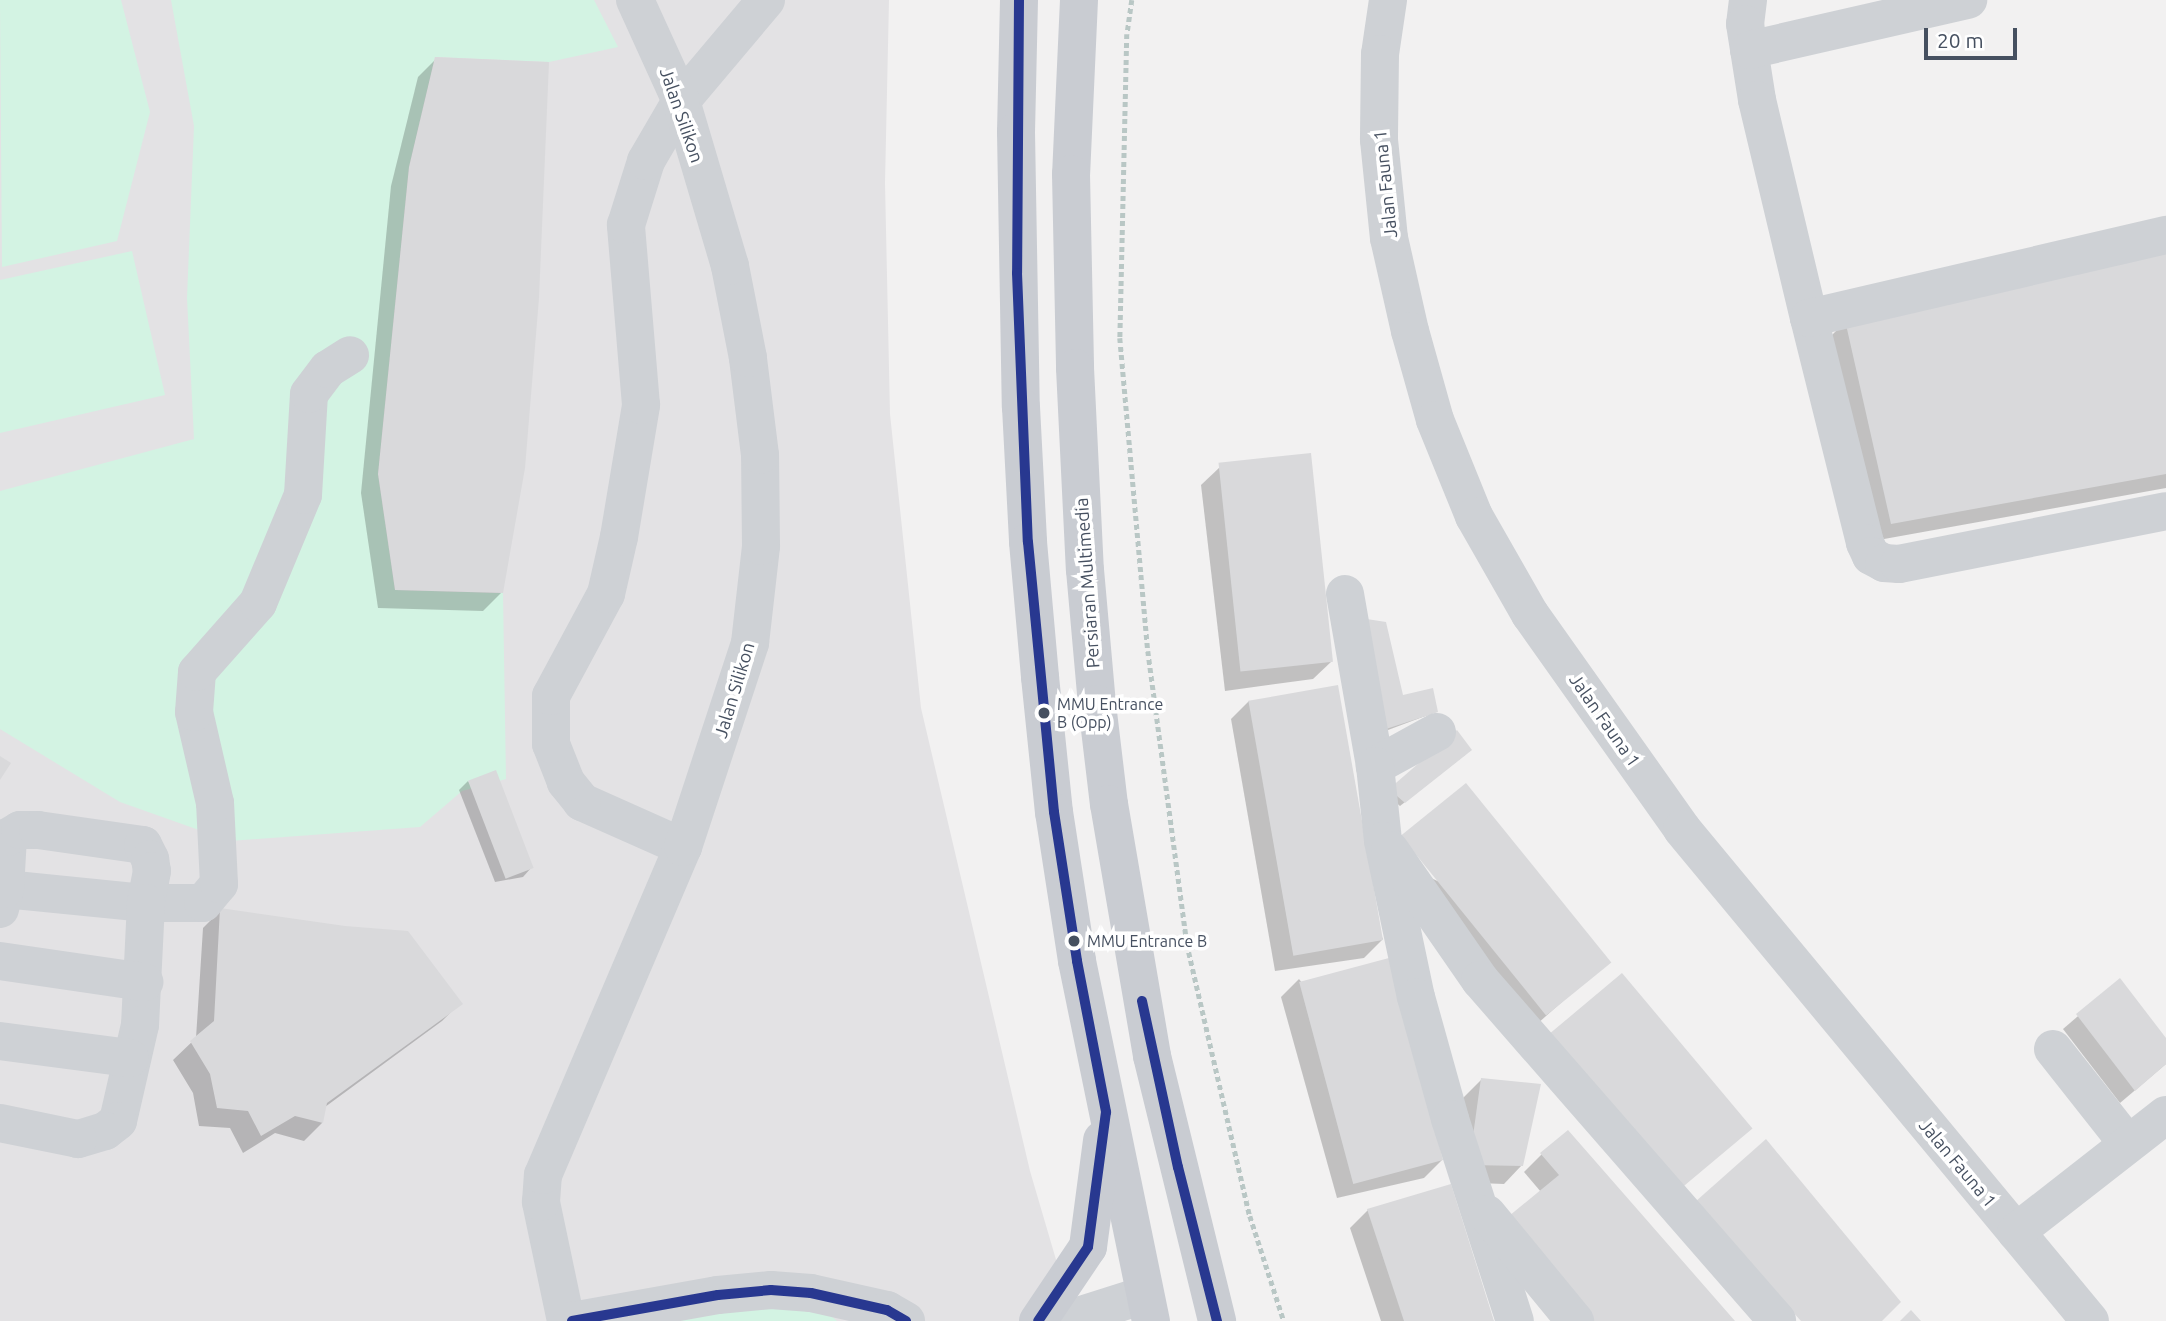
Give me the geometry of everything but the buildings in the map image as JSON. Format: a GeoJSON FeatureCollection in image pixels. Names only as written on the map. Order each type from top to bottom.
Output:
{"type":"FeatureCollection","features":[{"type":"Feature","properties":{"kind":"main road"},"geometry":{"type":"LineString","coordinates":[[1018,0],[1017,273],[1028,542],[1054,812],[1077,961],[1147,1308]]}},
{"type":"Feature","properties":{"kind":"main road","name":"Persiaran Multimedia"},"geometry":{"type":"LineString","coordinates":[[1079,0],[1071,174],[1075,368],[1085,570],[1097,704],[1111,817],[1152,1056],[1217,1321]]}},
{"type":"Feature","properties":{"kind":"main road"},"geometry":{"type":"LineString","coordinates":[[1038,1321],[1088,1247],[1106,1112]]}},
{"type":"Feature","properties":{"kind":"street","name":"Jalan Silikon"},"geometry":{"type":"LineString","coordinates":[[566,1321],[541,1202],[543,1175],[683,847],[750,643],[761,546],[760,455],[748,358],[730,266],[681,102],[635,0]]}},
{"type":"Feature","properties":{"kind":"street"},"geometry":{"type":"LineString","coordinates":[[683,847],[582,802],[566,782],[551,744],[551,696],[606,594],[619,537],[641,405],[626,225],[646,161],[734,16],[766,0]]}},
{"type":"Feature","properties":{"kind":"street","name":"Jalan Fauna 1"},"geometry":{"type":"LineString","coordinates":[[1388,0],[1380,54],[1378,140],[1389,238],[1410,331],[1435,420],[1474,516],[1530,614],[1682,829],[2090,1321]]}},
{"type":"Feature","properties":{"kind":"street"},"geometry":{"type":"LineString","coordinates":[[1748,0],[1745,24],[1757,100],[1865,543],[1871,556],[1884,563],[1899,564],[2166,511]]}},
{"type":"Feature","properties":{"kind":"street"},"geometry":{"type":"LineString","coordinates":[[1749,50],[1968,0]]}},
{"type":"Feature","properties":{"kind":"street"},"geometry":{"type":"LineString","coordinates":[[1809,318],[2166,236]]}},
{"type":"Feature","properties":{"kind":"street"},"geometry":{"type":"LineString","coordinates":[[0,1124],[78,1139],[105,1131],[118,1121],[130,1059],[140,1025],[146,903],[152,871],[143,845],[38,830],[20,830],[8,837],[3,899],[146,903],[203,903],[219,884],[215,803],[194,712],[197,672],[258,603],[303,495],[309,394],[328,369],[351,355]]}},
{"type":"Feature","properties":{"kind":"street"},"geometry":{"type":"LineString","coordinates":[[1345,594],[1375,766],[1383,841],[1416,997],[1474,1198],[1515,1321]]}},
{"type":"Feature","properties":{"kind":"street"},"geometry":{"type":"LineString","coordinates":[[1375,766],[1437,732]]}},
{"type":"Feature","properties":{"kind":"street"},"geometry":{"type":"LineString","coordinates":[[1383,841],[1480,980],[1777,1321]]}},
{"type":"Feature","properties":{"kind":"street"},"geometry":{"type":"LineString","coordinates":[[0,961],[144,982]]}},
{"type":"Feature","properties":{"kind":"street"},"geometry":{"type":"LineString","coordinates":[[0,1041],[130,1059]]}},
{"type":"Feature","properties":{"kind":"street"},"geometry":{"type":"LineString","coordinates":[[2053,1049],[2128,1144]]}},
{"type":"Feature","properties":{"kind":"street"},"geometry":{"type":"LineString","coordinates":[[2016,1232],[2166,1115]]}},
{"type":"Feature","properties":{"kind":"street"},"geometry":{"type":"LineString","coordinates":[[1474,1198],[1575,1321]]}},
{"type":"Feature","properties":{"kind":"street"},"geometry":{"type":"LineString","coordinates":[[572,1321],[718,1295],[771,1290],[811,1293],[887,1310],[906,1321]]}},
{"type":"Feature","properties":{"kind":"street"},"geometry":{"type":"LineString","coordinates":[[811,1293],[857,1308],[870,1321]]}},
{"type":"Feature","properties":{"kind":"street"},"geometry":{"type":"LineString","coordinates":[[1062,1321],[1147,1308]]}},
{"type":"Feature","properties":{"kind":"path"},"geometry":{"type":"LineString","coordinates":[[1132,0],[1127,47],[1120,338],[1148,651],[1187,944],[1250,1216],[1284,1321]]}},
{"type":"Feature","properties":{"kind":"shaded area"},"geometry":{"type":"Polygon","coordinates":[[[0,0],[889,0],[885,183],[890,414],[921,708],[1030,1171],[1074,1321],[0,1321],[0,0]]]}},
{"type":"Feature","properties":{"kind":"green space"},"geometry":{"type":"Polygon","coordinates":[[[0,0],[121,0],[150,112],[117,241],[2,267],[0,0]]]}},
{"type":"Feature","properties":{"kind":"green space"},"geometry":{"type":"Polygon","coordinates":[[[171,0],[594,0],[618,47],[549,62],[435,57],[409,167],[378,474],[395,590],[503,593],[506,779],[462,791],[420,827],[230,841],[120,802],[0,729],[0,491],[194,439],[187,298],[194,126],[171,0]]]}},
{"type":"Feature","properties":{"kind":"green space"},"geometry":{"type":"Polygon","coordinates":[[[132,251],[165,395],[0,433],[0,280],[132,251]]]}},
{"type":"Feature","properties":{"kind":"green space"},"geometry":{"type":"Polygon","coordinates":[[[732,1308],[784,1308],[830,1315],[837,1321],[672,1321],[732,1308]]]}},
{"type":"Feature","properties":{"kind":"transit line"},"geometry":{"type":"LineString","coordinates":[[1019,0],[1017,273],[1028,542],[1054,812],[1077,961],[1106,1112],[1088,1247],[1038,1321]]}},
{"type":"Feature","properties":{"kind":"transit line"},"geometry":{"type":"LineString","coordinates":[[1142,1001],[1178,1167],[1217,1321]]}},
{"type":"Feature","properties":{"kind":"transit line"},"geometry":{"type":"LineString","coordinates":[[572,1321],[718,1295],[771,1290],[811,1293],[887,1310],[906,1321]]}},
{"type":"Feature","properties":{"kind":"place","name":"MMU Entrance B (Opp)"},"geometry":{"type":"Point","coordinates":[1044,713]}},
{"type":"Feature","properties":{"kind":"place","name":"MMU Entrance B"},"geometry":{"type":"Point","coordinates":[1074,941]}}]}
